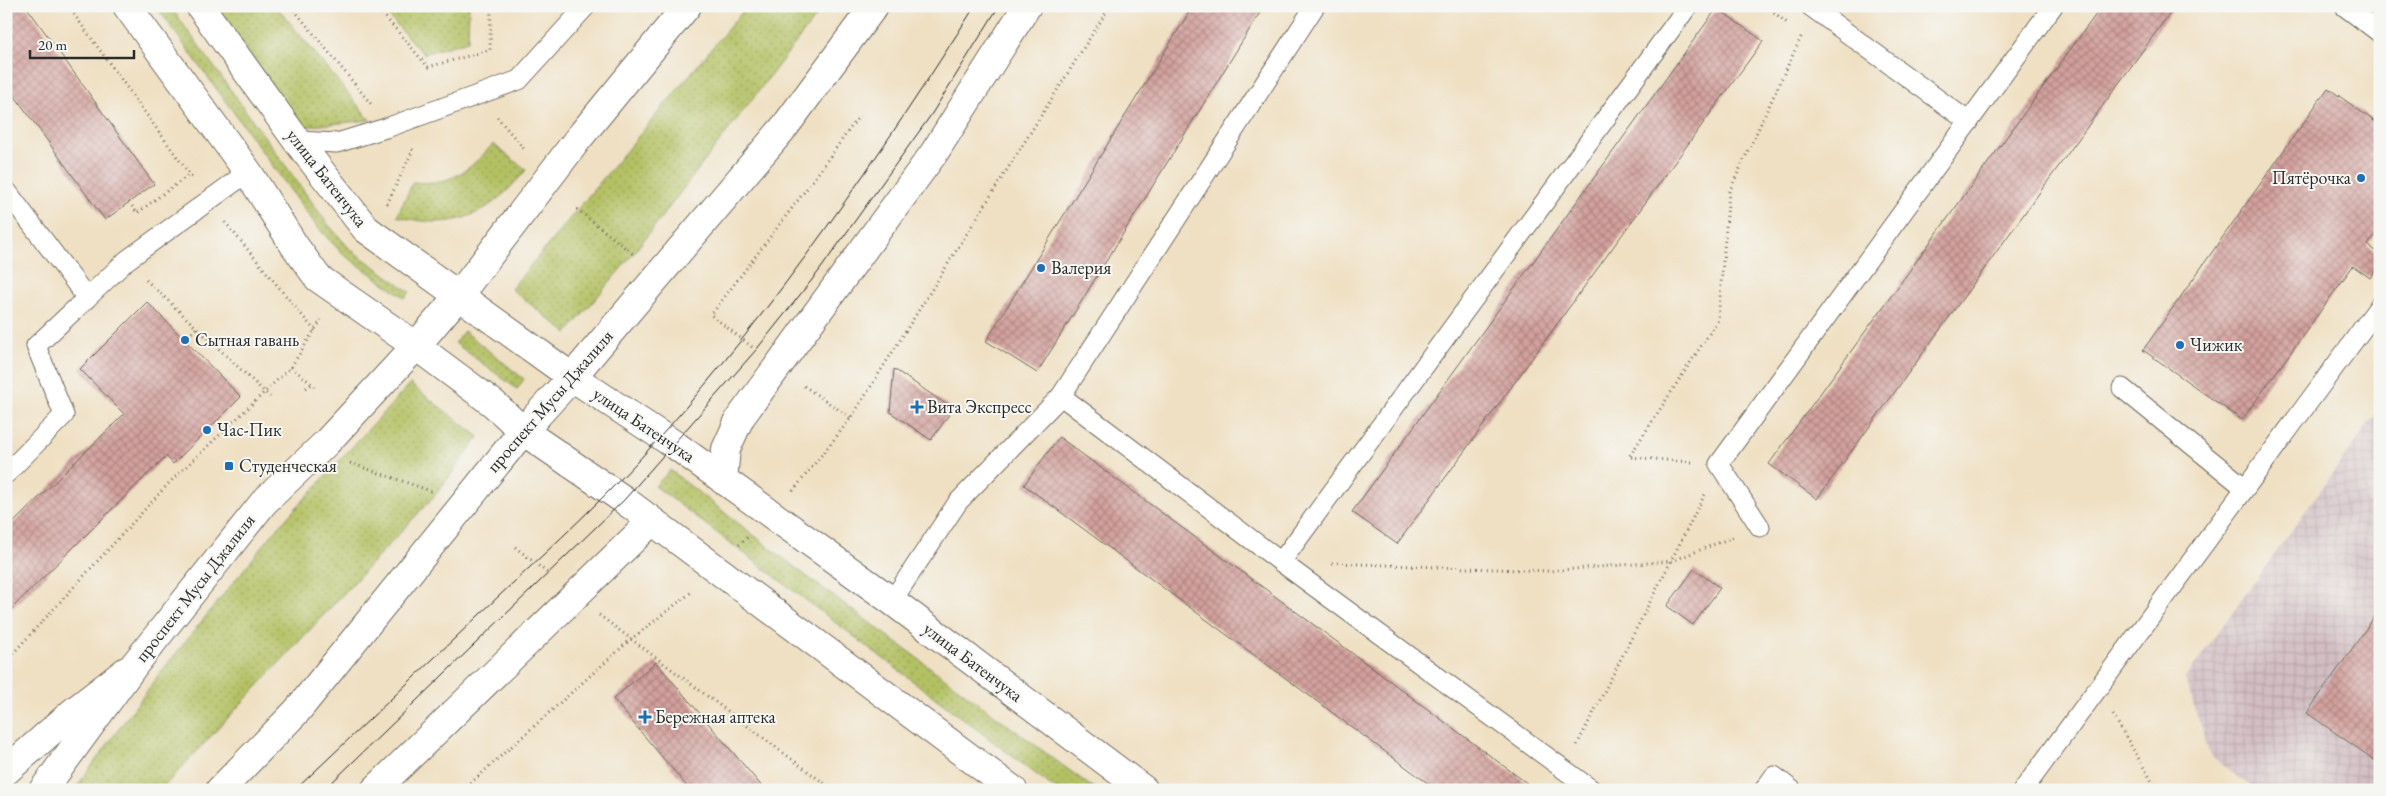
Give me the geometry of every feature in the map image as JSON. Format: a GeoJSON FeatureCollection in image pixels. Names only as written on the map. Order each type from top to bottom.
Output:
{"type":"FeatureCollection","features":[{"type":"Feature","properties":{"kind":"main road"},"geometry":{"type":"LineString","coordinates":[[127,6],[248,172],[294,245],[318,278],[416,346],[494,404],[522,431],[610,490],[1012,790]]}},
{"type":"Feature","properties":{"kind":"main road","name":"улица Батенчука"},"geometry":{"type":"LineString","coordinates":[[200,6],[297,141],[366,229],[572,376],[675,445],[892,601],[1144,790]]}},
{"type":"Feature","properties":{"kind":"main road","name":"проспект Мусы Джалиля"},"geometry":{"type":"LineString","coordinates":[[43,790],[135,664],[264,502],[326,443],[416,346],[459,295],[546,179],[687,6]]}},
{"type":"Feature","properties":{"kind":"main road","name":"проспект Мусы Джалиля"},"geometry":{"type":"LineString","coordinates":[[220,790],[297,712],[522,431],[572,376],[786,125],[874,6]]}},
{"type":"Feature","properties":{"kind":"main road"},"geometry":{"type":"LineString","coordinates":[[724,480],[726,449],[740,418],[934,153],[1027,6]]}},
{"type":"Feature","properties":{"kind":"main road"},"geometry":{"type":"LineString","coordinates":[[375,790],[651,522]]}},
{"type":"Feature","properties":{"kind":"main road"},"geometry":{"type":"LineString","coordinates":[[6,771],[73,712],[135,664]]}},
{"type":"Feature","properties":{"kind":"lane"},"geometry":{"type":"LineString","coordinates":[[297,141],[337,143],[389,127],[519,80],[586,6]]}},
{"type":"Feature","properties":{"kind":"lane"},"geometry":{"type":"LineString","coordinates":[[892,601],[958,502],[1061,396],[1315,6]]}},
{"type":"Feature","properties":{"kind":"lane"},"geometry":{"type":"LineString","coordinates":[[1281,562],[1688,6]]}},
{"type":"Feature","properties":{"kind":"lane"},"geometry":{"type":"LineString","coordinates":[[1810,6],[1969,122]]}},
{"type":"Feature","properties":{"kind":"lane"},"geometry":{"type":"LineString","coordinates":[[1760,527],[1720,464],[2053,6]]}},
{"type":"Feature","properties":{"kind":"lane"},"geometry":{"type":"LineString","coordinates":[[2344,6],[2380,33]]}},
{"type":"Feature","properties":{"kind":"lane"},"geometry":{"type":"LineString","coordinates":[[6,474],[64,415],[36,346],[127,260],[248,172]]}},
{"type":"Feature","properties":{"kind":"lane"},"geometry":{"type":"LineString","coordinates":[[6,190],[87,298]]}},
{"type":"Feature","properties":{"kind":"lane"},"geometry":{"type":"LineString","coordinates":[[2023,790],[2380,305]]}},
{"type":"Feature","properties":{"kind":"lane"},"geometry":{"type":"LineString","coordinates":[[2122,388],[2245,488]]}},
{"type":"Feature","properties":{"kind":"lane"},"geometry":{"type":"LineString","coordinates":[[1061,396],[1281,562],[1592,790]]}},
{"type":"Feature","properties":{"kind":"lane"},"geometry":{"type":"LineString","coordinates":[[1764,790],[1774,776],[1792,790]]}},
{"type":"Feature","properties":{"kind":"path"},"geometry":{"type":"LineString","coordinates":[[68,6],[190,174],[208,202],[315,332]]}},
{"type":"Feature","properties":{"kind":"path"},"geometry":{"type":"LineString","coordinates":[[290,6],[374,108]]}},
{"type":"Feature","properties":{"kind":"path"},"geometry":{"type":"LineString","coordinates":[[376,6],[428,67],[490,50],[491,6]]}},
{"type":"Feature","properties":{"kind":"path"},"geometry":{"type":"LineString","coordinates":[[792,492],[851,418],[1110,6]]}},
{"type":"Feature","properties":{"kind":"path"},"geometry":{"type":"LineString","coordinates":[[1766,6],[1788,24]]}},
{"type":"Feature","properties":{"kind":"path"},"geometry":{"type":"LineString","coordinates":[[1565,770],[1720,464],[1629,457],[1718,320],[1728,192],[1802,35],[1795,30]]}},
{"type":"Feature","properties":{"kind":"path"},"geometry":{"type":"LineString","coordinates":[[756,350],[712,315],[812,183],[859,116]]}},
{"type":"Feature","properties":{"kind":"path"},"geometry":{"type":"LineString","coordinates":[[129,202],[137,213],[190,174]]}},
{"type":"Feature","properties":{"kind":"path"},"geometry":{"type":"LineString","coordinates":[[577,209],[633,254]]}},
{"type":"Feature","properties":{"kind":"path"},"geometry":{"type":"LineString","coordinates":[[127,260],[270,397]]}},
{"type":"Feature","properties":{"kind":"path"},"geometry":{"type":"LineString","coordinates":[[6,661],[170,482],[291,366],[315,332],[321,320]]}},
{"type":"Feature","properties":{"kind":"path"},"geometry":{"type":"LineString","coordinates":[[185,340],[196,328]]}},
{"type":"Feature","properties":{"kind":"path"},"geometry":{"type":"LineString","coordinates":[[291,366],[318,388]]}},
{"type":"Feature","properties":{"kind":"path"},"geometry":{"type":"LineString","coordinates":[[797,381],[851,418]]}},
{"type":"Feature","properties":{"kind":"path"},"geometry":{"type":"LineString","coordinates":[[306,388],[312,384]]}},
{"type":"Feature","properties":{"kind":"path"},"geometry":{"type":"LineString","coordinates":[[342,460],[437,492]]}},
{"type":"Feature","properties":{"kind":"path"},"geometry":{"type":"LineString","coordinates":[[1331,563],[1549,571],[1672,561],[1760,527]]}},
{"type":"Feature","properties":{"kind":"path"},"geometry":{"type":"LineString","coordinates":[[737,548],[751,534]]}},
{"type":"Feature","properties":{"kind":"path"},"geometry":{"type":"LineString","coordinates":[[515,547],[553,577]]}},
{"type":"Feature","properties":{"kind":"path"},"geometry":{"type":"LineString","coordinates":[[463,790],[630,640],[693,591]]}},
{"type":"Feature","properties":{"kind":"path"},"geometry":{"type":"LineString","coordinates":[[596,612],[630,640],[833,790]]}},
{"type":"Feature","properties":{"kind":"path"},"geometry":{"type":"LineString","coordinates":[[2097,689],[2156,790]]}},
{"type":"Feature","properties":{"kind":"shaded area"},"geometry":{"type":"Polygon","coordinates":[[[2380,408],[2380,790],[2256,790],[2210,756],[2185,678],[2380,408]]]}},
{"type":"Feature","properties":{"kind":"green space"},"geometry":{"type":"Polygon","coordinates":[[[156,6],[170,6],[327,223],[350,249],[410,292],[405,298],[343,254],[318,228],[156,6]]]}},
{"type":"Feature","properties":{"kind":"green space"},"geometry":{"type":"Polygon","coordinates":[[[215,6],[276,6],[370,120],[301,127],[215,6]]]}},
{"type":"Feature","properties":{"kind":"green space"},"geometry":{"type":"Polygon","coordinates":[[[380,6],[469,6],[468,41],[423,54],[380,6]]]}},
{"type":"Feature","properties":{"kind":"green space"},"geometry":{"type":"Polygon","coordinates":[[[747,6],[824,6],[633,254],[567,333],[511,289],[747,6]]]}},
{"type":"Feature","properties":{"kind":"green space"},"geometry":{"type":"Polygon","coordinates":[[[493,144],[526,170],[499,198],[470,216],[454,220],[437,222],[397,216],[413,182],[438,182],[458,175],[476,162],[493,144]]]}},
{"type":"Feature","properties":{"kind":"green space"},"geometry":{"type":"Polygon","coordinates":[[[464,331],[524,379],[517,389],[455,343],[464,331]]]}},
{"type":"Feature","properties":{"kind":"green space"},"geometry":{"type":"Polygon","coordinates":[[[410,384],[479,437],[437,493],[161,790],[74,790],[160,673],[275,531],[410,384]]]}},
{"type":"Feature","properties":{"kind":"green space"},"geometry":{"type":"Polygon","coordinates":[[[670,470],[801,572],[1096,790],[1057,790],[655,486],[670,470]]]}},
{"type":"Feature","properties":{"kind":"building"},"geometry":{"type":"Polygon","coordinates":[[[6,6],[26,6],[154,184],[105,220],[6,84],[6,6]]]}},
{"type":"Feature","properties":{"kind":"building"},"geometry":{"type":"Polygon","coordinates":[[[1193,6],[1264,6],[1037,373],[986,341],[1193,6]]]}},
{"type":"Feature","properties":{"kind":"building"},"geometry":{"type":"Polygon","coordinates":[[[2102,6],[2175,6],[1817,499],[1769,464],[2102,6]]]}},
{"type":"Feature","properties":{"kind":"building"},"geometry":{"type":"Polygon","coordinates":[[[1717,8],[1763,41],[1397,544],[1352,512],[1717,8]]]}},
{"type":"Feature","properties":{"kind":"building"},"geometry":{"type":"Polygon","coordinates":[[[2328,88],[2377,123],[2380,120],[2380,228],[2368,245],[2380,254],[2380,264],[2370,278],[2353,266],[2242,420],[2143,350],[2328,88]]]}},
{"type":"Feature","properties":{"kind":"building"},"geometry":{"type":"Polygon","coordinates":[[[147,302],[241,397],[173,464],[166,456],[6,614],[6,530],[124,414],[80,369],[147,302]]]}},
{"type":"Feature","properties":{"kind":"building"},"geometry":{"type":"Polygon","coordinates":[[[894,369],[953,409],[931,440],[890,412],[894,369]]]}},
{"type":"Feature","properties":{"kind":"building"},"geometry":{"type":"Polygon","coordinates":[[[1059,437],[1536,790],[1437,790],[1024,485],[1059,437]]]}},
{"type":"Feature","properties":{"kind":"building"},"geometry":{"type":"Polygon","coordinates":[[[1694,569],[1720,588],[1693,625],[1667,606],[1694,569]]]}},
{"type":"Feature","properties":{"kind":"building"},"geometry":{"type":"Polygon","coordinates":[[[2380,609],[2380,764],[2307,713],[2380,609]]]}},
{"type":"Feature","properties":{"kind":"building"},"geometry":{"type":"Polygon","coordinates":[[[656,662],[765,790],[690,790],[613,699],[656,662]]]}},
{"type":"Feature","properties":{"kind":"tram line"},"geometry":{"type":"LineString","coordinates":[[295,790],[582,518],[660,437],[746,335],[826,228],[902,118],[975,6]]}},
{"type":"Feature","properties":{"kind":"tram line"},"geometry":{"type":"LineString","coordinates":[[324,790],[624,500],[756,350],[819,271],[931,115],[999,6]]}},
{"type":"Feature","properties":{"kind":"place","name":"Пятёрочка"},"geometry":{"type":"Point","coordinates":[2361,178]}},
{"type":"Feature","properties":{"kind":"place","name":"Валерия"},"geometry":{"type":"Point","coordinates":[1041,268]}},
{"type":"Feature","properties":{"kind":"place","name":"Сытная гавань"},"geometry":{"type":"Point","coordinates":[185,340]}},
{"type":"Feature","properties":{"kind":"place","name":"Чижик"},"geometry":{"type":"Point","coordinates":[2180,345]}},
{"type":"Feature","properties":{"kind":"place","name":"Вита Экспресс"},"geometry":{"type":"Point","coordinates":[917,407]}},
{"type":"Feature","properties":{"kind":"place","name":"Час-Пик"},"geometry":{"type":"Point","coordinates":[207,430]}},
{"type":"Feature","properties":{"kind":"place","name":"Студенческая"},"geometry":{"type":"Point","coordinates":[229,466]}},
{"type":"Feature","properties":{"kind":"place","name":"Бережная аптека"},"geometry":{"type":"Point","coordinates":[645,717]}}]}
